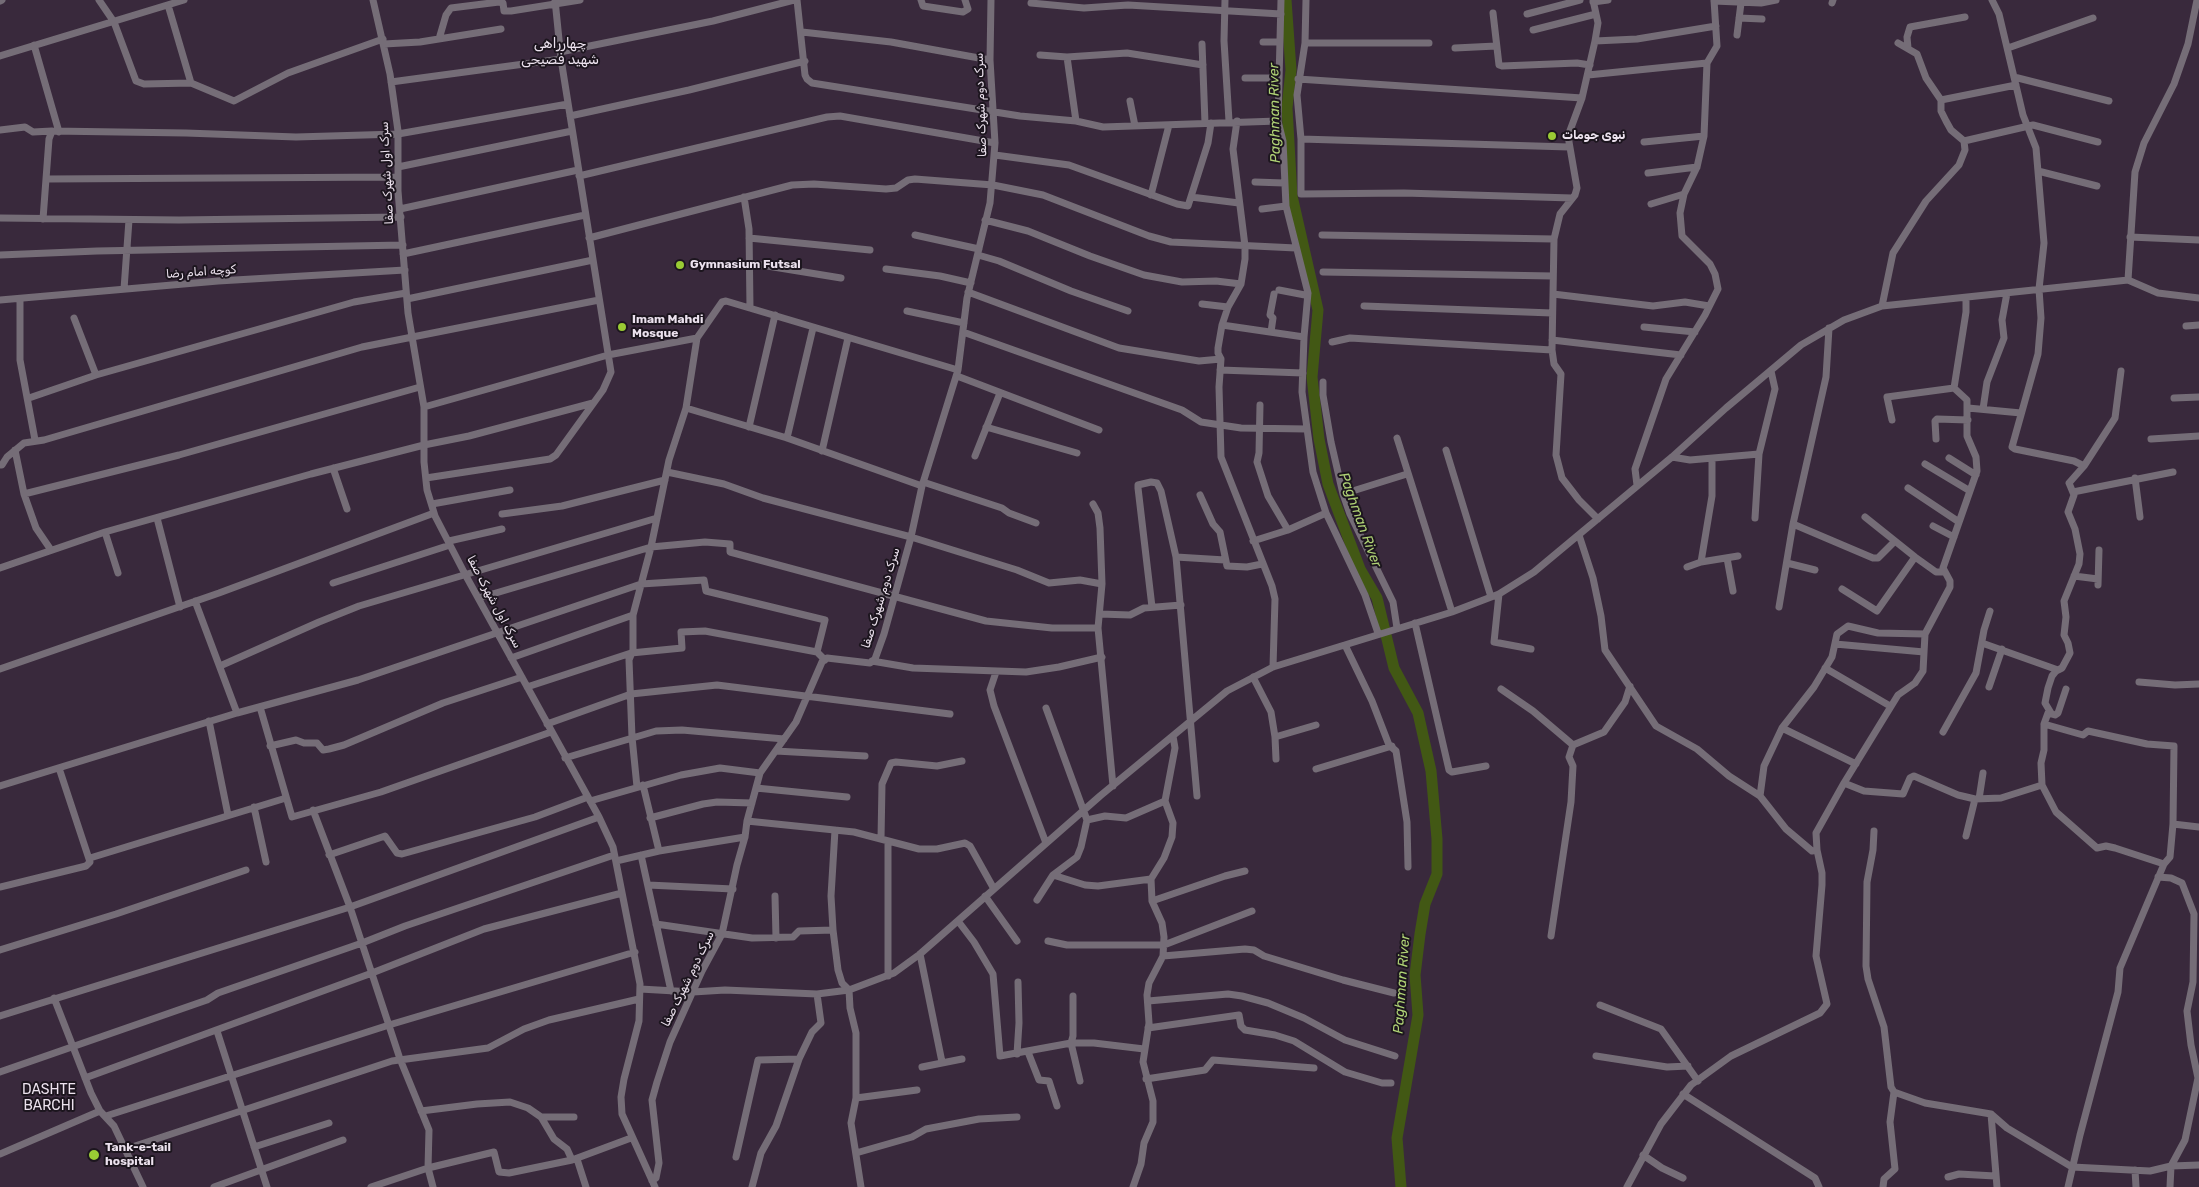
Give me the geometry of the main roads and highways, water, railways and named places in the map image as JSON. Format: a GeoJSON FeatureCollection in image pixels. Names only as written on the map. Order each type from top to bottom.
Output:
{"type":"FeatureCollection","features":[{"type":"Feature","properties":{"kind":"waterway","name":"Paghman River"},"geometry":{"type":"LineString","coordinates":[[1286,0],[1291,70],[1287,108],[1292,196],[1318,310],[1312,377],[1319,439],[1328,484],[1360,569],[1377,598],[1394,668],[1418,713],[1431,771],[1437,839],[1437,874],[1425,904],[1415,975],[1418,1015],[1397,1138],[1401,1187]]}},
{"type":"Feature","properties":{"kind":"place","name":"نبوی جومات"},"geometry":{"type":"Point","coordinates":[1552,136]}},
{"type":"Feature","properties":{"kind":"place","name":"Gymnasium Futsal"},"geometry":{"type":"Point","coordinates":[680,265]}},
{"type":"Feature","properties":{"kind":"place","name":"Imam Mahdi Mosque"},"geometry":{"type":"Point","coordinates":[622,327]}},
{"type":"Feature","properties":{"kind":"place","name":"Tank-e-tail hospital"},"geometry":{"type":"Point","coordinates":[94,1155]}},
{"type":"Feature","properties":{"kind":"district","name":"چهارراهی شهید فصیحی"},"geometry":{"type":"Point","coordinates":[560,52]}},
{"type":"Feature","properties":{"kind":"district","name":"DASHTE BARCHI"},"geometry":{"type":"Point","coordinates":[49,1098]}}]}
